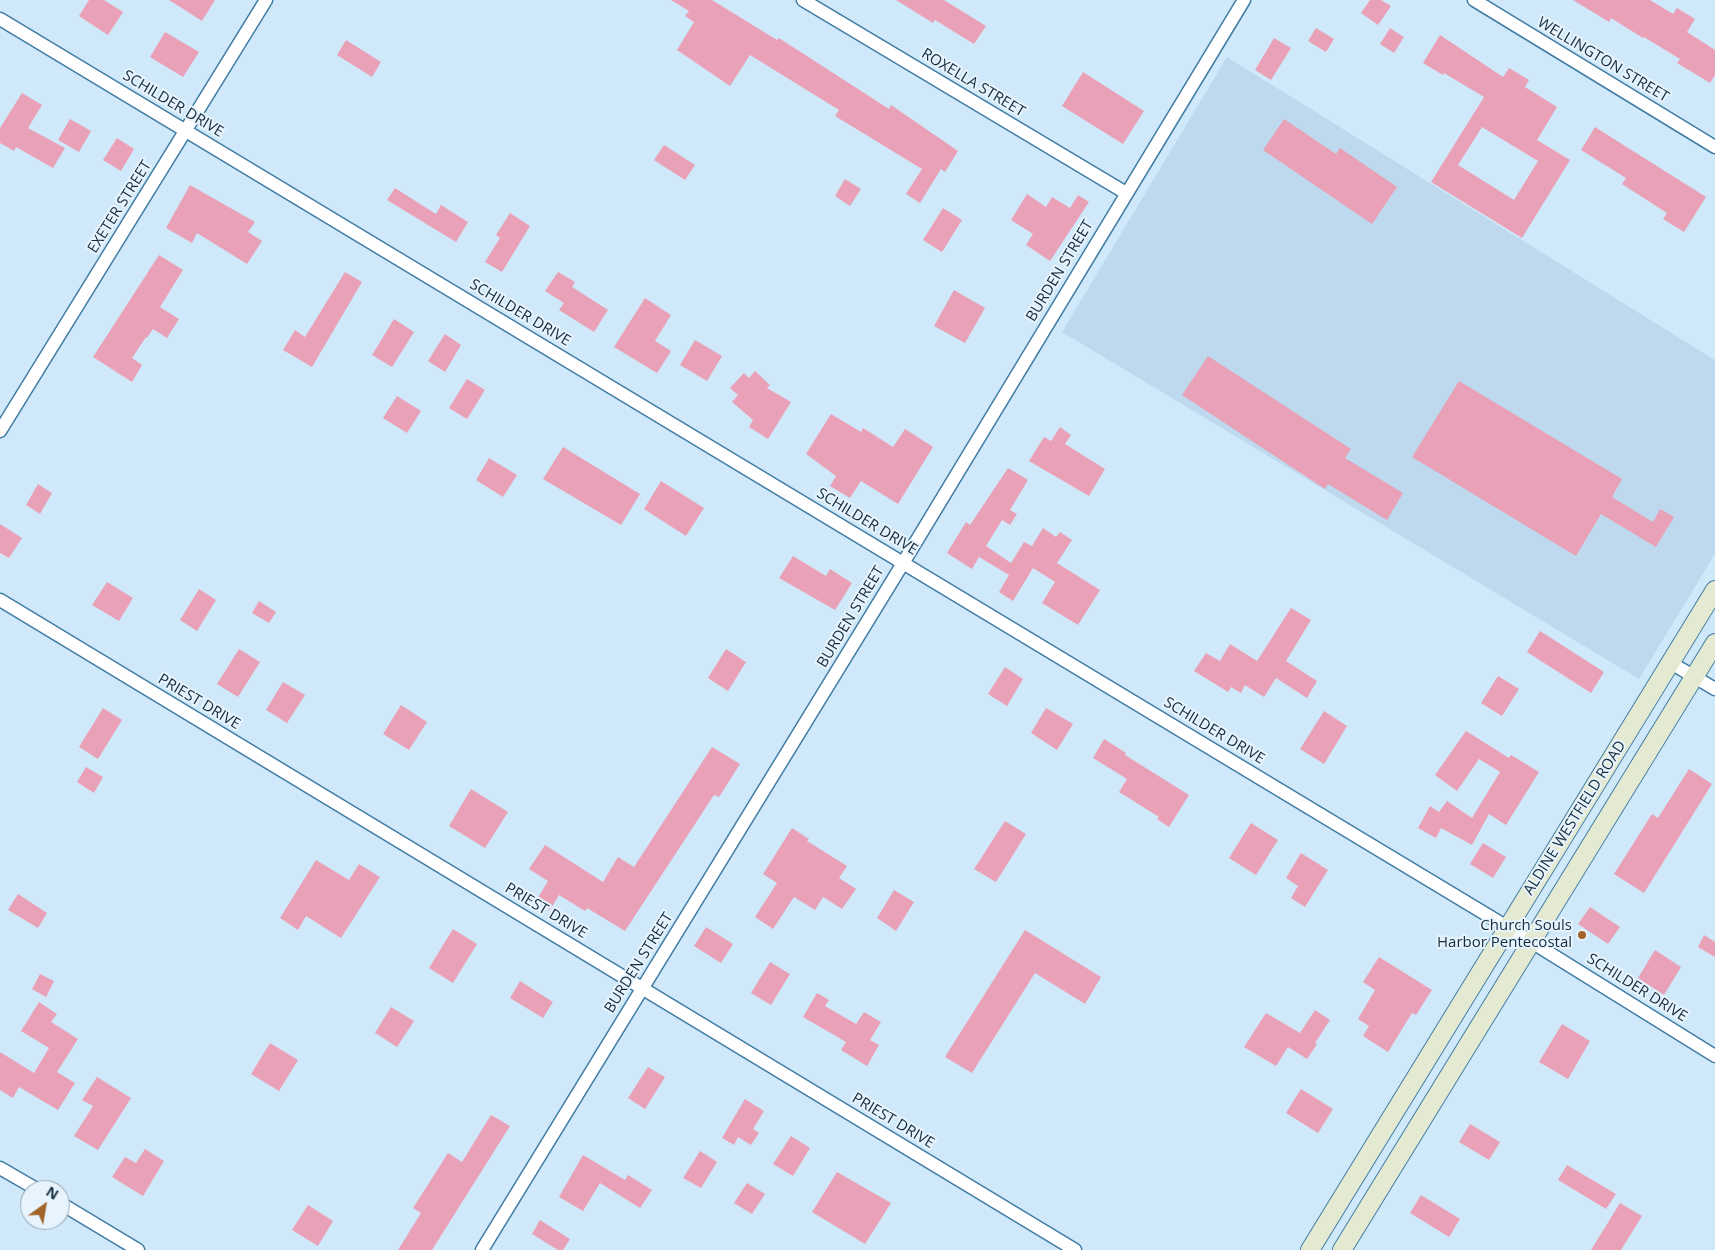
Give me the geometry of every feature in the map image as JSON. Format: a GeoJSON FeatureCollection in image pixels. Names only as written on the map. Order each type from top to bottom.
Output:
{"type":"FeatureCollection","features":[{"type":"Feature","properties":{"kind":"main road","name":"ALDINE WESTFIELD ROAD"},"geometry":{"type":"LineString","coordinates":[[1310,1250],[1715,590]]}},
{"type":"Feature","properties":{"kind":"main road","name":"ALDINE WESTFIELD ROAD"},"geometry":{"type":"LineString","coordinates":[[1342,1250],[1715,644]]}},
{"type":"Feature","properties":{"kind":"main road"},"geometry":{"type":"LineString","coordinates":[[1378,1138],[1402,1153]]}},
{"type":"Feature","properties":{"kind":"street","name":"EXETER STREET"},"geometry":{"type":"LineString","coordinates":[[0,431],[266,0]]}},
{"type":"Feature","properties":{"kind":"street","name":"ROXELLA STREET"},"geometry":{"type":"LineString","coordinates":[[804,0],[1126,193]]}},
{"type":"Feature","properties":{"kind":"street","name":"BURDEN STREET"},"geometry":{"type":"LineString","coordinates":[[482,1250],[1244,0]]}},
{"type":"Feature","properties":{"kind":"street","name":"WELLINGTON STREET"},"geometry":{"type":"LineString","coordinates":[[1474,0],[1715,147]]}},
{"type":"Feature","properties":{"kind":"street","name":"SCHILDER DRIVE"},"geometry":{"type":"LineString","coordinates":[[0,19],[903,562],[1531,942],[1715,1056]]}},
{"type":"Feature","properties":{"kind":"street","name":"PRIEST DRIVE"},"geometry":{"type":"LineString","coordinates":[[0,600],[1075,1250]]}},
{"type":"Feature","properties":{"kind":"street"},"geometry":{"type":"LineString","coordinates":[[1671,662],[1715,689]]}},
{"type":"Feature","properties":{"kind":"street"},"geometry":{"type":"LineString","coordinates":[[0,1168],[21,1180]]}},
{"type":"Feature","properties":{"kind":"street"},"geometry":{"type":"LineString","coordinates":[[70,1209],[138,1250]]}},
{"type":"Feature","properties":{"kind":"shaded area"},"geometry":{"type":"Polygon","coordinates":[[[1227,57],[1715,360],[1715,554],[1639,679],[1062,332],[1227,57]]]}},
{"type":"Feature","properties":{"kind":"building"},"geometry":{"type":"Polygon","coordinates":[[[89,0],[104,0],[123,12],[108,35],[79,16],[89,0]]]}},
{"type":"Feature","properties":{"kind":"building"},"geometry":{"type":"Polygon","coordinates":[[[169,0],[215,0],[202,21],[169,0]]]}},
{"type":"Feature","properties":{"kind":"building"},"geometry":{"type":"Polygon","coordinates":[[[671,0],[712,0],[777,40],[779,38],[889,109],[891,105],[958,151],[945,172],[941,169],[920,203],[906,194],[922,169],[835,116],[839,110],[750,55],[730,86],[677,50],[694,22],[685,16],[689,11],[671,0]]]}},
{"type":"Feature","properties":{"kind":"building"},"geometry":{"type":"Polygon","coordinates":[[[896,0],[944,0],[986,26],[974,44],[935,20],[933,23],[896,0]]]}},
{"type":"Feature","properties":{"kind":"building"},"geometry":{"type":"Polygon","coordinates":[[[1370,0],[1381,0],[1391,6],[1378,25],[1361,13],[1370,0]]]}},
{"type":"Feature","properties":{"kind":"building"},"geometry":{"type":"Polygon","coordinates":[[[1573,0],[1650,0],[1673,14],[1677,8],[1695,19],[1687,32],[1715,50],[1715,75],[1710,83],[1677,63],[1680,59],[1644,37],[1611,18],[1609,22],[1573,0]]]}},
{"type":"Feature","properties":{"kind":"building"},"geometry":{"type":"Polygon","coordinates":[[[1316,28],[1334,39],[1326,52],[1308,41],[1316,28]]]}},
{"type":"Feature","properties":{"kind":"building"},"geometry":{"type":"Polygon","coordinates":[[[1390,28],[1404,37],[1394,53],[1380,44],[1390,28]]]}},
{"type":"Feature","properties":{"kind":"building"},"geometry":{"type":"Polygon","coordinates":[[[165,32],[199,52],[183,77],[150,57],[165,32]]]}},
{"type":"Feature","properties":{"kind":"building"},"geometry":{"type":"Polygon","coordinates":[[[1440,35],[1503,77],[1509,68],[1529,80],[1525,87],[1557,107],[1537,140],[1570,160],[1522,238],[1431,182],[1484,97],[1423,63],[1440,35]],[[1482,127],[1458,165],[1514,200],[1538,161],[1482,127]]]}},
{"type":"Feature","properties":{"kind":"building"},"geometry":{"type":"Polygon","coordinates":[[[1274,38],[1291,48],[1271,80],[1255,70],[1274,38]]]}},
{"type":"Feature","properties":{"kind":"building"},"geometry":{"type":"Polygon","coordinates":[[[346,40],[381,62],[372,77],[337,55],[346,40]]]}},
{"type":"Feature","properties":{"kind":"building"},"geometry":{"type":"Polygon","coordinates":[[[1083,72],[1144,111],[1123,144],[1062,106],[1083,72]]]}},
{"type":"Feature","properties":{"kind":"building"},"geometry":{"type":"Polygon","coordinates":[[[22,93],[42,105],[28,128],[65,148],[53,168],[16,147],[14,151],[0,143],[0,128],[22,93]]]}},
{"type":"Feature","properties":{"kind":"building"},"geometry":{"type":"Polygon","coordinates":[[[70,119],[91,131],[79,152],[58,140],[70,119]]]}},
{"type":"Feature","properties":{"kind":"building"},"geometry":{"type":"Polygon","coordinates":[[[1284,119],[1336,154],[1340,148],[1397,187],[1372,224],[1263,150],[1284,119]]]}},
{"type":"Feature","properties":{"kind":"building"},"geometry":{"type":"Polygon","coordinates":[[[1595,127],[1706,197],[1684,232],[1663,219],[1667,213],[1622,184],[1626,178],[1581,150],[1595,127]]]}},
{"type":"Feature","properties":{"kind":"building"},"geometry":{"type":"Polygon","coordinates":[[[117,138],[134,149],[121,171],[103,160],[117,138]]]}},
{"type":"Feature","properties":{"kind":"building"},"geometry":{"type":"Polygon","coordinates":[[[664,145],[695,165],[685,180],[654,160],[664,145]]]}},
{"type":"Feature","properties":{"kind":"building"},"geometry":{"type":"Polygon","coordinates":[[[845,179],[861,189],[850,206],[835,196],[845,179]]]}},
{"type":"Feature","properties":{"kind":"building"},"geometry":{"type":"Polygon","coordinates":[[[190,185],[255,222],[248,232],[262,241],[247,264],[197,233],[192,243],[166,228],[190,185]]]}},
{"type":"Feature","properties":{"kind":"building"},"geometry":{"type":"Polygon","coordinates":[[[395,188],[436,214],[441,205],[468,222],[456,242],[387,200],[395,188]]]}},
{"type":"Feature","properties":{"kind":"building"},"geometry":{"type":"Polygon","coordinates":[[[1027,194],[1046,207],[1052,197],[1070,208],[1078,195],[1089,202],[1050,261],[1026,245],[1033,234],[1011,220],[1027,194]]]}},
{"type":"Feature","properties":{"kind":"building"},"geometry":{"type":"Polygon","coordinates":[[[943,208],[962,220],[942,252],[923,240],[943,208]]]}},
{"type":"Feature","properties":{"kind":"building"},"geometry":{"type":"Polygon","coordinates":[[[510,213],[530,226],[502,272],[485,262],[500,238],[496,235],[510,213]]]}},
{"type":"Feature","properties":{"kind":"building"},"geometry":{"type":"Polygon","coordinates":[[[159,255],[183,270],[160,307],[179,319],[167,338],[153,329],[146,337],[132,358],[142,365],[132,382],[93,357],[159,255]]]}},
{"type":"Feature","properties":{"kind":"building"},"geometry":{"type":"Polygon","coordinates":[[[345,272],[362,282],[312,367],[283,350],[295,330],[305,337],[345,272]]]}},
{"type":"Feature","properties":{"kind":"building"},"geometry":{"type":"Polygon","coordinates":[[[558,272],[575,282],[572,287],[608,310],[594,332],[559,310],[564,303],[545,291],[558,272]]]}},
{"type":"Feature","properties":{"kind":"building"},"geometry":{"type":"Polygon","coordinates":[[[954,290],[985,308],[965,343],[934,326],[954,290]]]}},
{"type":"Feature","properties":{"kind":"building"},"geometry":{"type":"Polygon","coordinates":[[[645,298],[671,315],[655,341],[671,351],[657,373],[614,347],[645,298]]]}},
{"type":"Feature","properties":{"kind":"building"},"geometry":{"type":"Polygon","coordinates":[[[394,319],[414,332],[392,367],[372,355],[394,319]]]}},
{"type":"Feature","properties":{"kind":"building"},"geometry":{"type":"Polygon","coordinates":[[[445,334],[461,345],[445,372],[428,361],[445,334]]]}},
{"type":"Feature","properties":{"kind":"building"},"geometry":{"type":"Polygon","coordinates":[[[695,340],[722,356],[707,381],[680,365],[695,340]]]}},
{"type":"Feature","properties":{"kind":"building"},"geometry":{"type":"Polygon","coordinates":[[[1208,356],[1351,449],[1345,458],[1403,493],[1387,520],[1328,484],[1325,489],[1182,395],[1208,356]]]}},
{"type":"Feature","properties":{"kind":"building"},"geometry":{"type":"Polygon","coordinates":[[[755,371],[770,385],[767,388],[791,402],[768,439],[749,427],[753,420],[732,402],[738,395],[730,388],[744,373],[749,378],[755,371]]]}},
{"type":"Feature","properties":{"kind":"building"},"geometry":{"type":"Polygon","coordinates":[[[467,379],[485,390],[467,419],[449,408],[467,379]]]}},
{"type":"Feature","properties":{"kind":"building"},"geometry":{"type":"Polygon","coordinates":[[[1459,381],[1622,479],[1612,497],[1653,522],[1660,509],[1674,517],[1656,547],[1601,514],[1576,556],[1412,457],[1459,381]]]}},
{"type":"Feature","properties":{"kind":"building"},"geometry":{"type":"Polygon","coordinates":[[[397,396],[421,411],[407,433],[383,418],[397,396]]]}},
{"type":"Feature","properties":{"kind":"building"},"geometry":{"type":"Polygon","coordinates":[[[831,414],[861,432],[863,428],[893,447],[905,429],[933,447],[898,504],[861,481],[850,498],[830,486],[836,476],[806,454],[831,414]]]}},
{"type":"Feature","properties":{"kind":"building"},"geometry":{"type":"Polygon","coordinates":[[[1060,427],[1071,435],[1065,444],[1105,469],[1089,496],[1029,461],[1044,437],[1051,441],[1060,427]]]}},
{"type":"Feature","properties":{"kind":"building"},"geometry":{"type":"Polygon","coordinates":[[[563,447],[640,494],[621,525],[543,479],[563,447]]]}},
{"type":"Feature","properties":{"kind":"building"},"geometry":{"type":"Polygon","coordinates":[[[489,458],[517,475],[503,497],[476,480],[489,458]]]}},
{"type":"Feature","properties":{"kind":"building"},"geometry":{"type":"Polygon","coordinates":[[[1008,468],[1028,480],[1010,510],[1017,514],[1010,525],[1002,520],[986,546],[1011,563],[1024,542],[1032,546],[1043,528],[1056,537],[1060,532],[1072,540],[1057,563],[1100,590],[1078,625],[1042,603],[1055,582],[1033,568],[1013,601],[999,592],[1009,575],[979,557],[972,569],[947,553],[966,522],[970,525],[1008,468]]]}},
{"type":"Feature","properties":{"kind":"building"},"geometry":{"type":"Polygon","coordinates":[[[661,481],[704,508],[686,536],[644,509],[661,481]]]}},
{"type":"Feature","properties":{"kind":"building"},"geometry":{"type":"Polygon","coordinates":[[[38,484],[52,493],[40,514],[26,505],[38,484]]]}},
{"type":"Feature","properties":{"kind":"building"},"geometry":{"type":"Polygon","coordinates":[[[0,524],[22,538],[9,558],[0,553],[0,524]]]}},
{"type":"Feature","properties":{"kind":"building"},"geometry":{"type":"Polygon","coordinates":[[[793,556],[826,576],[830,569],[852,583],[835,610],[779,578],[793,556]]]}},
{"type":"Feature","properties":{"kind":"building"},"geometry":{"type":"Polygon","coordinates":[[[107,582],[133,598],[119,621],[92,605],[107,582]]]}},
{"type":"Feature","properties":{"kind":"building"},"geometry":{"type":"Polygon","coordinates":[[[199,589],[216,600],[197,631],[180,620],[199,589]]]}},
{"type":"Feature","properties":{"kind":"building"},"geometry":{"type":"Polygon","coordinates":[[[259,601],[276,612],[269,623],[252,613],[259,601]]]}},
{"type":"Feature","properties":{"kind":"building"},"geometry":{"type":"Polygon","coordinates":[[[1291,608],[1311,620],[1286,661],[1317,681],[1307,698],[1276,678],[1264,697],[1245,685],[1241,693],[1231,687],[1228,692],[1194,671],[1206,653],[1220,661],[1230,644],[1257,661],[1291,608]]]}},
{"type":"Feature","properties":{"kind":"building"},"geometry":{"type":"Polygon","coordinates":[[[1540,631],[1604,672],[1591,693],[1527,652],[1540,631]]]}},
{"type":"Feature","properties":{"kind":"building"},"geometry":{"type":"Polygon","coordinates":[[[239,649],[260,662],[238,697],[217,684],[239,649]]]}},
{"type":"Feature","properties":{"kind":"building"},"geometry":{"type":"Polygon","coordinates":[[[726,649],[746,662],[728,691],[708,678],[726,649]]]}},
{"type":"Feature","properties":{"kind":"building"},"geometry":{"type":"Polygon","coordinates":[[[1005,667],[1023,679],[1007,706],[988,694],[1005,667]]]}},
{"type":"Feature","properties":{"kind":"building"},"geometry":{"type":"Polygon","coordinates":[[[1498,676],[1519,689],[1502,716],[1481,703],[1498,676]]]}},
{"type":"Feature","properties":{"kind":"building"},"geometry":{"type":"Polygon","coordinates":[[[283,682],[305,695],[287,723],[266,710],[283,682]]]}},
{"type":"Feature","properties":{"kind":"building"},"geometry":{"type":"Polygon","coordinates":[[[401,705],[427,722],[409,750],[383,734],[401,705]]]}},
{"type":"Feature","properties":{"kind":"building"},"geometry":{"type":"Polygon","coordinates":[[[103,708],[122,720],[98,759],[79,747],[103,708]]]}},
{"type":"Feature","properties":{"kind":"building"},"geometry":{"type":"Polygon","coordinates":[[[1046,708],[1073,724],[1057,750],[1031,733],[1046,708]]]}},
{"type":"Feature","properties":{"kind":"building"},"geometry":{"type":"Polygon","coordinates":[[[1324,711],[1347,726],[1324,764],[1300,749],[1324,711]]]}},
{"type":"Feature","properties":{"kind":"building"},"geometry":{"type":"Polygon","coordinates":[[[1466,731],[1509,758],[1511,755],[1539,772],[1506,825],[1489,814],[1472,845],[1441,828],[1436,838],[1418,828],[1430,806],[1439,812],[1447,801],[1472,818],[1500,772],[1479,759],[1457,791],[1435,775],[1466,731]]]}},
{"type":"Feature","properties":{"kind":"building"},"geometry":{"type":"Polygon","coordinates":[[[1104,739],[1126,753],[1125,755],[1189,795],[1169,827],[1157,819],[1159,817],[1119,792],[1127,779],[1093,758],[1104,739]]]}},
{"type":"Feature","properties":{"kind":"building"},"geometry":{"type":"Polygon","coordinates":[[[712,747],[740,764],[719,797],[714,795],[625,931],[587,908],[585,911],[559,895],[550,910],[536,901],[548,881],[529,869],[545,845],[603,882],[618,857],[634,867],[712,747]]]}},
{"type":"Feature","properties":{"kind":"building"},"geometry":{"type":"Polygon","coordinates":[[[86,767],[103,777],[94,793],[77,782],[86,767]]]}},
{"type":"Feature","properties":{"kind":"building"},"geometry":{"type":"Polygon","coordinates":[[[1689,769],[1712,784],[1644,893],[1614,874],[1652,814],[1658,818],[1689,769]]]}},
{"type":"Feature","properties":{"kind":"building"},"geometry":{"type":"Polygon","coordinates":[[[471,789],[508,812],[485,848],[449,826],[471,789]]]}},
{"type":"Feature","properties":{"kind":"building"},"geometry":{"type":"Polygon","coordinates":[[[1005,821],[1026,834],[996,882],[974,869],[1005,821]]]}},
{"type":"Feature","properties":{"kind":"building"},"geometry":{"type":"Polygon","coordinates":[[[1251,823],[1278,840],[1256,875],[1229,858],[1251,823]]]}},
{"type":"Feature","properties":{"kind":"building"},"geometry":{"type":"Polygon","coordinates":[[[792,828],[809,839],[807,841],[847,866],[839,878],[856,889],[842,909],[823,897],[815,910],[794,897],[773,929],[755,917],[777,883],[763,874],[792,828]]]}},
{"type":"Feature","properties":{"kind":"building"},"geometry":{"type":"Polygon","coordinates":[[[1483,843],[1506,857],[1493,878],[1470,864],[1483,843]]]}},
{"type":"Feature","properties":{"kind":"building"},"geometry":{"type":"Polygon","coordinates":[[[1301,853],[1328,870],[1305,907],[1291,898],[1298,886],[1286,878],[1301,853]]]}},
{"type":"Feature","properties":{"kind":"building"},"geometry":{"type":"Polygon","coordinates":[[[316,860],[349,880],[359,864],[380,877],[341,938],[306,916],[298,930],[280,918],[316,860]]]}},
{"type":"Feature","properties":{"kind":"building"},"geometry":{"type":"Polygon","coordinates":[[[894,890],[914,902],[896,931],[877,918],[894,890]]]}},
{"type":"Feature","properties":{"kind":"building"},"geometry":{"type":"Polygon","coordinates":[[[18,894],[47,913],[38,928],[8,910],[18,894]]]}},
{"type":"Feature","properties":{"kind":"building"},"geometry":{"type":"Polygon","coordinates":[[[1590,907],[1620,927],[1608,944],[1578,924],[1590,907]]]}},
{"type":"Feature","properties":{"kind":"building"},"geometry":{"type":"Polygon","coordinates":[[[706,927],[733,944],[721,963],[694,946],[706,927]]]}},
{"type":"Feature","properties":{"kind":"building"},"geometry":{"type":"Polygon","coordinates":[[[453,929],[477,944],[453,983],[429,968],[453,929]]]}},
{"type":"Feature","properties":{"kind":"building"},"geometry":{"type":"Polygon","coordinates":[[[1025,930],[1101,977],[1085,1004],[1035,973],[972,1073],[945,1057],[1025,930]]]}},
{"type":"Feature","properties":{"kind":"building"},"geometry":{"type":"Polygon","coordinates":[[[1704,935],[1715,942],[1715,957],[1698,947],[1704,935]]]}},
{"type":"Feature","properties":{"kind":"building"},"geometry":{"type":"Polygon","coordinates":[[[1655,950],[1681,967],[1664,995],[1638,978],[1655,950]]]}},
{"type":"Feature","properties":{"kind":"building"},"geometry":{"type":"Polygon","coordinates":[[[1379,957],[1432,990],[1416,1015],[1412,1013],[1388,1052],[1363,1036],[1369,1026],[1358,1019],[1375,990],[1363,982],[1379,957]]]}},
{"type":"Feature","properties":{"kind":"building"},"geometry":{"type":"Polygon","coordinates":[[[770,962],[790,974],[771,1005],[751,993],[770,962]]]}},
{"type":"Feature","properties":{"kind":"building"},"geometry":{"type":"Polygon","coordinates":[[[40,974],[54,981],[46,997],[32,989],[40,974]]]}},
{"type":"Feature","properties":{"kind":"building"},"geometry":{"type":"Polygon","coordinates":[[[520,981],[553,1002],[543,1018],[510,998],[520,981]]]}},
{"type":"Feature","properties":{"kind":"building"},"geometry":{"type":"Polygon","coordinates":[[[817,993],[829,1000],[825,1006],[856,1024],[864,1012],[881,1022],[870,1040],[879,1045],[867,1066],[841,1050],[846,1042],[803,1017],[817,993]]]}},
{"type":"Feature","properties":{"kind":"building"},"geometry":{"type":"Polygon","coordinates":[[[39,1002],[57,1014],[51,1022],[78,1039],[57,1072],[75,1083],[58,1110],[19,1087],[13,1098],[0,1090],[0,1052],[34,1073],[49,1048],[21,1031],[39,1002]]]}},
{"type":"Feature","properties":{"kind":"building"},"geometry":{"type":"Polygon","coordinates":[[[391,1007],[414,1021],[397,1047],[375,1033],[391,1007]]]}},
{"type":"Feature","properties":{"kind":"building"},"geometry":{"type":"Polygon","coordinates":[[[1315,1010],[1330,1020],[1307,1059],[1288,1047],[1276,1066],[1244,1047],[1266,1013],[1300,1033],[1315,1010]]]}},
{"type":"Feature","properties":{"kind":"building"},"geometry":{"type":"Polygon","coordinates":[[[1562,1024],[1590,1041],[1568,1079],[1539,1062],[1562,1024]]]}},
{"type":"Feature","properties":{"kind":"building"},"geometry":{"type":"Polygon","coordinates":[[[270,1043],[298,1060],[279,1091],[251,1074],[270,1043]]]}},
{"type":"Feature","properties":{"kind":"building"},"geometry":{"type":"Polygon","coordinates":[[[648,1067],[665,1077],[645,1109],[628,1098],[648,1067]]]}},
{"type":"Feature","properties":{"kind":"building"},"geometry":{"type":"Polygon","coordinates":[[[97,1077],[131,1098],[98,1150],[74,1136],[93,1106],[82,1100],[97,1077]]]}},
{"type":"Feature","properties":{"kind":"building"},"geometry":{"type":"Polygon","coordinates":[[[1301,1089],[1333,1109],[1318,1133],[1286,1113],[1301,1089]]]}},
{"type":"Feature","properties":{"kind":"building"},"geometry":{"type":"Polygon","coordinates":[[[745,1099],[764,1111],[753,1129],[759,1133],[751,1145],[738,1137],[734,1145],[722,1138],[745,1099]]]}},
{"type":"Feature","properties":{"kind":"building"},"geometry":{"type":"Polygon","coordinates":[[[491,1115],[510,1126],[432,1250],[398,1250],[421,1213],[413,1208],[448,1153],[462,1162],[491,1115]]]}},
{"type":"Feature","properties":{"kind":"building"},"geometry":{"type":"Polygon","coordinates":[[[1470,1124],[1500,1142],[1489,1160],[1459,1142],[1470,1124]]]}},
{"type":"Feature","properties":{"kind":"building"},"geometry":{"type":"Polygon","coordinates":[[[791,1136],[810,1148],[793,1176],[773,1164],[791,1136]]]}},
{"type":"Feature","properties":{"kind":"building"},"geometry":{"type":"Polygon","coordinates":[[[145,1149],[164,1161],[143,1196],[112,1177],[125,1157],[136,1163],[145,1149]]]}},
{"type":"Feature","properties":{"kind":"building"},"geometry":{"type":"Polygon","coordinates":[[[700,1151],[717,1162],[701,1188],[683,1178],[700,1151]]]}},
{"type":"Feature","properties":{"kind":"building"},"geometry":{"type":"Polygon","coordinates":[[[583,1155],[625,1180],[628,1175],[652,1190],[640,1208],[600,1183],[583,1211],[559,1197],[583,1155]]]}},
{"type":"Feature","properties":{"kind":"building"},"geometry":{"type":"Polygon","coordinates":[[[1567,1165],[1616,1194],[1606,1209],[1558,1180],[1567,1165]]]}},
{"type":"Feature","properties":{"kind":"building"},"geometry":{"type":"Polygon","coordinates":[[[837,1172],[891,1203],[865,1244],[812,1212],[837,1172]]]}},
{"type":"Feature","properties":{"kind":"building"},"geometry":{"type":"Polygon","coordinates":[[[747,1183],[765,1194],[752,1214],[734,1203],[747,1183]]]}},
{"type":"Feature","properties":{"kind":"building"},"geometry":{"type":"Polygon","coordinates":[[[1421,1195],[1460,1219],[1449,1237],[1410,1213],[1421,1195]]]}},
{"type":"Feature","properties":{"kind":"building"},"geometry":{"type":"Polygon","coordinates":[[[1620,1203],[1642,1216],[1621,1250],[1591,1250],[1620,1203]]]}},
{"type":"Feature","properties":{"kind":"building"},"geometry":{"type":"Polygon","coordinates":[[[308,1205],[333,1221],[318,1246],[292,1230],[308,1205]]]}},
{"type":"Feature","properties":{"kind":"building"},"geometry":{"type":"Polygon","coordinates":[[[540,1220],[570,1239],[563,1250],[558,1250],[532,1234],[540,1220]]]}},
{"type":"Feature","properties":{"kind":"place","name":"Church Souls Harbor Pentecostal"},"geometry":{"type":"Point","coordinates":[1582,935]}}]}
